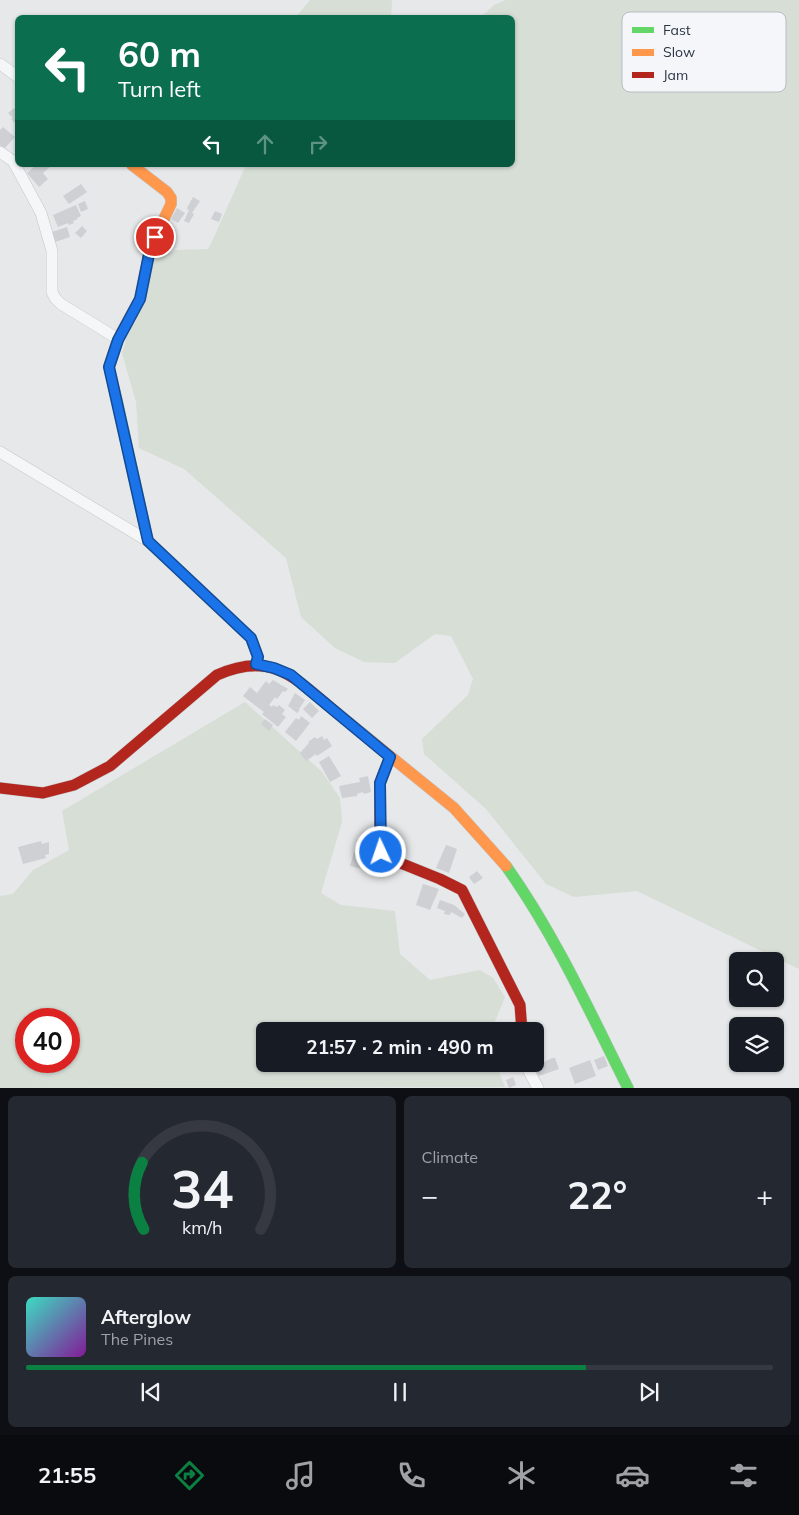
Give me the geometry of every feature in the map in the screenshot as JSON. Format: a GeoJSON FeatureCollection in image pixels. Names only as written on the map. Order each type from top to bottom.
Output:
{"type":"FeatureCollection","features":[{"type":"Feature","properties":{"kind":"street"},"geometry":{"type":"LineString","coordinates":[[0,64],[15,75]]}},
{"type":"Feature","properties":{"kind":"street"},"geometry":{"type":"LineString","coordinates":[[0,152],[15,159]]}},
{"type":"Feature","properties":{"kind":"street"},"geometry":{"type":"LineString","coordinates":[[19,167],[42,213],[49,237],[53,263],[52,292],[54,298],[118,340]]}},
{"type":"Feature","properties":{"kind":"street"},"geometry":{"type":"LineString","coordinates":[[135,167],[172,198],[151,246],[140,299],[118,340],[110,361],[110,374],[148,541]]}},
{"type":"Feature","properties":{"kind":"street"},"geometry":{"type":"LineString","coordinates":[[0,452],[148,541],[251,638],[258,657],[256,664]]}},
{"type":"Feature","properties":{"kind":"street"},"geometry":{"type":"LineString","coordinates":[[0,788],[43,793],[74,785],[110,766],[217,675],[234,666],[256,664],[274,668],[291,675],[454,808],[506,865],[532,901],[552,935],[628,1088]]}},
{"type":"Feature","properties":{"kind":"street"},"geometry":{"type":"LineString","coordinates":[[390,757],[380,783],[380,829],[383,856],[462,890],[520,1005],[521,1022]]}},
{"type":"Feature","properties":{"kind":"street"},"geometry":{"type":"LineString","coordinates":[[529,1072],[538,1088]]}},
{"type":"Feature","properties":{"kind":"shaded area"},"geometry":{"type":"Polygon","coordinates":[[[310,0],[392,0],[391,15],[298,15],[310,0]]]}},
{"type":"Feature","properties":{"kind":"shaded area"},"geometry":{"type":"Polygon","coordinates":[[[506,0],[799,0],[799,969],[784,962],[784,952],[764,952],[637,891],[574,897],[546,884],[486,809],[424,754],[422,739],[468,695],[473,679],[451,636],[435,634],[395,663],[364,662],[335,648],[301,617],[286,558],[184,469],[139,448],[136,402],[122,353],[148,264],[176,250],[208,249],[245,167],[515,167],[515,15],[483,15],[494,5],[506,0]]]}},
{"type":"Feature","properties":{"kind":"shaded area"},"geometry":{"type":"Polygon","coordinates":[[[245,702],[322,772],[340,798],[342,822],[321,893],[341,905],[395,911],[400,954],[430,980],[480,970],[493,978],[505,997],[495,1022],[256,1022],[256,1072],[499,1072],[505,1087],[0,1088],[0,896],[13,894],[33,870],[69,850],[62,811],[245,702]]]}},
{"type":"Feature","properties":{"kind":"building"},"geometry":{"type":"Polygon","coordinates":[[[15,109],[15,123],[11,119],[13,118],[8,113],[15,109]]]}},
{"type":"Feature","properties":{"kind":"building"},"geometry":{"type":"Polygon","coordinates":[[[3,127],[15,137],[4,149],[0,145],[0,130],[3,127]]]}},
{"type":"Feature","properties":{"kind":"building"},"geometry":{"type":"Polygon","coordinates":[[[34,167],[50,167],[43,173],[48,179],[39,187],[27,173],[34,167]]]}},
{"type":"Feature","properties":{"kind":"building"},"geometry":{"type":"Polygon","coordinates":[[[81,184],[87,192],[69,204],[63,196],[81,184]]]}},
{"type":"Feature","properties":{"kind":"building"},"geometry":{"type":"Polygon","coordinates":[[[193,197],[200,201],[192,213],[194,214],[189,223],[184,221],[189,210],[187,209],[188,206],[193,197]]]}},
{"type":"Feature","properties":{"kind":"building"},"geometry":{"type":"Polygon","coordinates":[[[85,201],[88,209],[81,212],[78,204],[85,201]]]}},
{"type":"Feature","properties":{"kind":"building"},"geometry":{"type":"Polygon","coordinates":[[[76,205],[81,216],[73,221],[74,223],[58,227],[53,215],[76,205]]]}},
{"type":"Feature","properties":{"kind":"building"},"geometry":{"type":"Polygon","coordinates":[[[177,208],[185,213],[178,223],[171,219],[177,208]]]}},
{"type":"Feature","properties":{"kind":"building"},"geometry":{"type":"Polygon","coordinates":[[[215,211],[222,214],[219,222],[211,219],[215,211]]]}},
{"type":"Feature","properties":{"kind":"building"},"geometry":{"type":"Polygon","coordinates":[[[82,226],[87,231],[81,238],[75,233],[82,226]]]}},
{"type":"Feature","properties":{"kind":"building"},"geometry":{"type":"Polygon","coordinates":[[[67,227],[70,237],[55,242],[52,232],[67,227]]]}},
{"type":"Feature","properties":{"kind":"building"},"geometry":{"type":"Polygon","coordinates":[[[273,680],[288,689],[285,692],[283,691],[277,699],[275,697],[269,705],[277,707],[279,705],[285,710],[282,714],[286,717],[278,727],[262,714],[264,712],[243,696],[250,687],[257,693],[266,681],[269,684],[273,680]]]}},
{"type":"Feature","properties":{"kind":"building"},"geometry":{"type":"Polygon","coordinates":[[[295,693],[305,700],[299,709],[292,704],[300,710],[297,713],[288,706],[295,693]]]}},
{"type":"Feature","properties":{"kind":"building"},"geometry":{"type":"Polygon","coordinates":[[[310,702],[319,711],[312,718],[303,709],[310,702]]]}},
{"type":"Feature","properties":{"kind":"building"},"geometry":{"type":"Polygon","coordinates":[[[301,716],[310,723],[296,741],[285,732],[296,718],[299,720],[301,716]]]}},
{"type":"Feature","properties":{"kind":"building"},"geometry":{"type":"Polygon","coordinates":[[[265,719],[273,725],[269,731],[261,724],[265,719]]]}},
{"type":"Feature","properties":{"kind":"building"},"geometry":{"type":"Polygon","coordinates":[[[322,736],[324,740],[327,738],[332,746],[306,761],[300,753],[308,742],[315,737],[317,739],[322,736]]]}},
{"type":"Feature","properties":{"kind":"building"},"geometry":{"type":"Polygon","coordinates":[[[329,756],[341,776],[330,782],[319,762],[329,756]]]}},
{"type":"Feature","properties":{"kind":"building"},"geometry":{"type":"Polygon","coordinates":[[[368,776],[371,792],[364,794],[363,792],[357,794],[357,796],[342,798],[339,786],[360,782],[359,778],[368,776]]]}},
{"type":"Feature","properties":{"kind":"building"},"geometry":{"type":"Polygon","coordinates":[[[41,841],[42,844],[49,842],[49,854],[45,855],[46,858],[23,864],[18,847],[41,841]]]}},
{"type":"Feature","properties":{"kind":"building"},"geometry":{"type":"Polygon","coordinates":[[[446,845],[457,849],[449,873],[436,868],[446,845]]]}},
{"type":"Feature","properties":{"kind":"building"},"geometry":{"type":"Polygon","coordinates":[[[354,852],[370,855],[366,870],[350,866],[354,852]]]}},
{"type":"Feature","properties":{"kind":"building"},"geometry":{"type":"Polygon","coordinates":[[[477,871],[483,878],[474,884],[469,877],[477,871]]]}},
{"type":"Feature","properties":{"kind":"building"},"geometry":{"type":"Polygon","coordinates":[[[423,884],[439,889],[430,910],[416,905],[423,884]]]}},
{"type":"Feature","properties":{"kind":"building"},"geometry":{"type":"Polygon","coordinates":[[[440,900],[454,905],[465,914],[462,918],[451,912],[450,915],[444,914],[445,911],[437,908],[440,900]]]}},
{"type":"Feature","properties":{"kind":"building"},"geometry":{"type":"Polygon","coordinates":[[[604,1056],[608,1066],[598,1070],[594,1060],[604,1056]]]}},
{"type":"Feature","properties":{"kind":"building"},"geometry":{"type":"Polygon","coordinates":[[[555,1058],[559,1069],[539,1076],[537,1072],[544,1072],[544,1062],[555,1058]]]}},
{"type":"Feature","properties":{"kind":"building"},"geometry":{"type":"Polygon","coordinates":[[[590,1060],[596,1076],[575,1084],[569,1068],[590,1060]]]}},
{"type":"Feature","properties":{"kind":"building"},"geometry":{"type":"Polygon","coordinates":[[[513,1077],[516,1085],[509,1088],[506,1080],[513,1077]]]}},
{"type":"Feature","properties":{"kind":"traffic: fast"},"geometry":{"type":"LineString","coordinates":[[117,401],[148,541]]}},
{"type":"Feature","properties":{"kind":"traffic: fast"},"geometry":{"type":"LineString","coordinates":[[506,866],[524,892],[556,947],[628,1088]]}},
{"type":"Feature","properties":{"kind":"traffic: slow"},"geometry":{"type":"LineString","coordinates":[[117,401],[109,367],[118,339],[140,299],[151,246],[171,204],[171,198],[167,192],[135,167]]}},
{"type":"Feature","properties":{"kind":"traffic: slow"},"geometry":{"type":"LineString","coordinates":[[337,713],[454,808],[506,866]]}},
{"type":"Feature","properties":{"kind":"traffic: jam"},"geometry":{"type":"LineString","coordinates":[[0,788],[43,793],[74,785],[110,766],[217,675],[237,668],[269,667],[283,672],[296,679],[337,713]]}},
{"type":"Feature","properties":{"kind":"traffic: jam"},"geometry":{"type":"LineString","coordinates":[[390,757],[380,783],[380,829],[383,856],[462,890],[520,1005],[521,1022]]}},
{"type":"Feature","properties":{"kind":"route"},"geometry":{"type":"LineString","coordinates":[[155,237],[149,254],[140,299],[118,340],[109,367],[148,541],[251,638],[258,657],[256,664],[274,668],[291,675],[390,757],[380,783],[381,852]]}}]}
